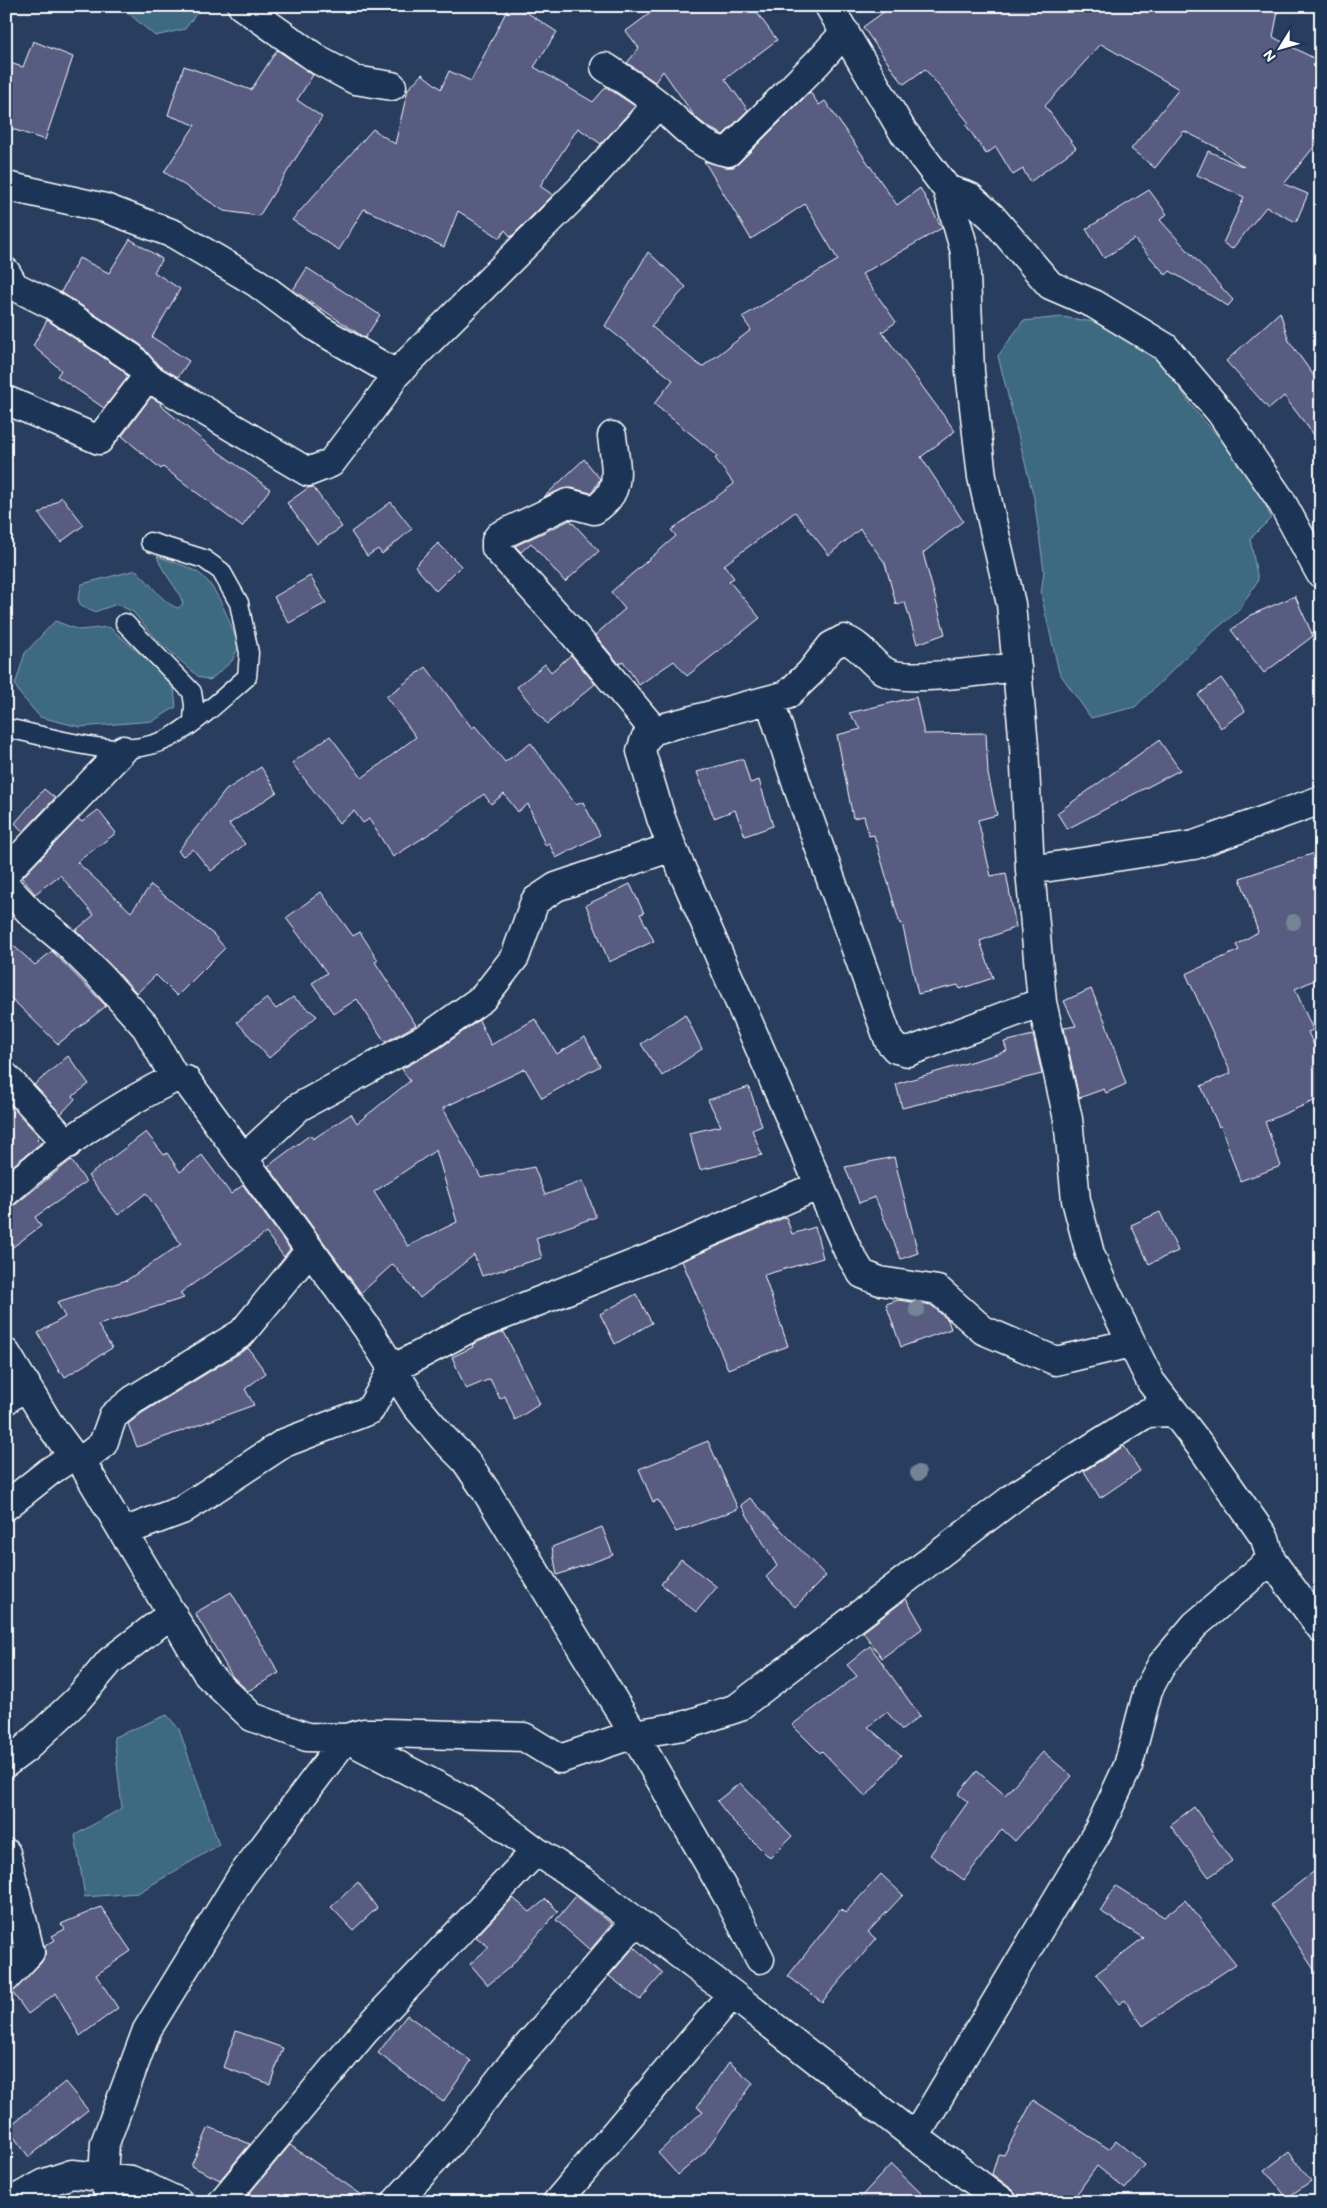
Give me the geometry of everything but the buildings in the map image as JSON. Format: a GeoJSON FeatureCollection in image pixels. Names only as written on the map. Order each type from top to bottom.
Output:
{"type":"FeatureCollection","features":[{"type":"Feature","properties":{"kind":"street"},"geometry":{"type":"LineString","coordinates":[[242,6],[320,61],[356,80],[392,86]]}},
{"type":"Feature","properties":{"kind":"street"},"geometry":{"type":"LineString","coordinates":[[829,6],[902,130],[947,189],[966,252],[970,372],[982,477],[1011,604],[1024,746],[1030,870],[1042,1002],[1068,1119],[1076,1200],[1090,1254],[1151,1382],[1264,1538],[1270,1560],[1321,1628]]}},
{"type":"Feature","properties":{"kind":"street"},"geometry":{"type":"LineString","coordinates":[[605,67],[658,104],[702,142],[716,150],[728,152],[818,62],[845,32]]}},
{"type":"Feature","properties":{"kind":"street"},"geometry":{"type":"LineString","coordinates":[[6,272],[14,286],[54,306],[132,358],[149,378],[308,472],[331,463],[396,374],[580,190],[658,104]]}},
{"type":"Feature","properties":{"kind":"street"},"geometry":{"type":"LineString","coordinates":[[6,186],[105,208],[174,234],[256,283],[317,328],[396,374]]}},
{"type":"Feature","properties":{"kind":"street"},"geometry":{"type":"LineString","coordinates":[[947,189],[970,197],[992,217],[1050,285],[1094,304],[1165,347],[1221,413],[1280,499],[1320,572]]}},
{"type":"Feature","properties":{"kind":"street"},"geometry":{"type":"LineString","coordinates":[[6,400],[99,440],[144,381],[149,378]]}},
{"type":"Feature","properties":{"kind":"street"},"geometry":{"type":"LineString","coordinates":[[612,436],[617,482],[607,502],[594,510],[568,503],[499,536],[496,540],[496,548],[572,632],[654,730]]}},
{"type":"Feature","properties":{"kind":"street"},"geometry":{"type":"LineString","coordinates":[[1017,667],[915,677],[886,673],[855,643],[844,639],[831,646],[810,673],[787,695],[654,730],[645,739],[641,751],[661,818],[672,847],[848,1251],[862,1274],[880,1282],[938,1290],[983,1330],[1056,1361],[1131,1343]]}},
{"type":"Feature","properties":{"kind":"street"},"geometry":{"type":"LineString","coordinates":[[770,701],[797,785],[889,1041],[896,1049],[908,1052],[1042,1002]]}},
{"type":"Feature","properties":{"kind":"street"},"geometry":{"type":"LineString","coordinates":[[6,872],[124,750]]}},
{"type":"Feature","properties":{"kind":"street"},"geometry":{"type":"LineString","coordinates":[[1030,870],[1194,845],[1321,800]]}},
{"type":"Feature","properties":{"kind":"street"},"geometry":{"type":"LineString","coordinates":[[243,1159],[299,1107],[431,1035],[483,998],[515,957],[535,901],[556,887],[672,847]]}},
{"type":"Feature","properties":{"kind":"street"},"geometry":{"type":"LineString","coordinates":[[6,886],[31,913],[100,976],[146,1027],[175,1078]]}},
{"type":"Feature","properties":{"kind":"street"},"geometry":{"type":"LineString","coordinates":[[6,1077],[68,1144]]}},
{"type":"Feature","properties":{"kind":"street"},"geometry":{"type":"LineString","coordinates":[[6,1192],[52,1154],[135,1100],[175,1078],[186,1080],[367,1328],[416,1406],[444,1440],[465,1460],[486,1490],[634,1734],[729,1899],[760,1959]]}},
{"type":"Feature","properties":{"kind":"street"},"geometry":{"type":"LineString","coordinates":[[123,1532],[182,1510],[284,1442],[370,1410],[393,1369],[470,1328],[657,1255],[820,1185]]}},
{"type":"Feature","properties":{"kind":"street"},"geometry":{"type":"LineString","coordinates":[[6,1506],[50,1471],[103,1444],[113,1416],[133,1400],[242,1333],[310,1250]]}},
{"type":"Feature","properties":{"kind":"street"},"geometry":{"type":"LineString","coordinates":[[6,1354],[16,1392],[48,1422],[77,1458],[208,1675],[252,1717],[307,1737],[346,1738],[364,1733],[386,1733],[524,1737],[560,1758],[634,1734],[683,1726],[737,1708],[1018,1494],[1147,1413],[1174,1412]]}},
{"type":"Feature","properties":{"kind":"street"},"geometry":{"type":"LineString","coordinates":[[915,2137],[1098,1831],[1128,1766],[1148,1690],[1162,1664],[1195,1625],[1270,1560]]}},
{"type":"Feature","properties":{"kind":"street"},"geometry":{"type":"LineString","coordinates":[[6,1763],[25,1750],[76,1701],[110,1661],[166,1618],[174,1616]]}},
{"type":"Feature","properties":{"kind":"street"},"geometry":{"type":"LineString","coordinates":[[346,1738],[468,1802],[536,1851],[584,1882],[732,1994],[915,2137],[1003,2202]]}},
{"type":"Feature","properties":{"kind":"street"},"geometry":{"type":"LineString","coordinates":[[107,2189],[105,2143],[147,2030],[241,1877],[346,1738]]}},
{"type":"Feature","properties":{"kind":"street"},"geometry":{"type":"LineString","coordinates":[[222,2202],[365,2031],[536,1851]]}},
{"type":"Feature","properties":{"kind":"street"},"geometry":{"type":"LineString","coordinates":[[6,1853],[30,1952],[6,1978]]}},
{"type":"Feature","properties":{"kind":"street"},"geometry":{"type":"LineString","coordinates":[[396,2202],[449,2144],[512,2064],[636,1921]]}},
{"type":"Feature","properties":{"kind":"street"},"geometry":{"type":"LineString","coordinates":[[557,2202],[732,1994]]}},
{"type":"Feature","properties":{"kind":"street"},"geometry":{"type":"LineString","coordinates":[[10,2202],[44,2183],[72,2174],[107,2189],[131,2180],[180,2202]]}},
{"type":"Feature","properties":{"kind":"lane"},"geometry":{"type":"LineString","coordinates":[[6,728],[78,744],[124,750],[150,746],[175,735],[247,677],[250,653],[239,603],[221,571],[204,559],[150,542]]}},
{"type":"Feature","properties":{"kind":"lane"},"geometry":{"type":"LineString","coordinates":[[125,623],[192,692],[194,705],[193,721]]}},
{"type":"Feature","properties":{"kind":"water"},"geometry":{"type":"Polygon","coordinates":[[[120,6],[202,6],[185,29],[155,36],[120,6]]]}},
{"type":"Feature","properties":{"kind":"water"},"geometry":{"type":"Polygon","coordinates":[[[1062,317],[1094,322],[1156,351],[1193,408],[1253,476],[1271,518],[1250,539],[1258,580],[1239,610],[1209,635],[1135,707],[1091,718],[1059,672],[1041,594],[1044,571],[1034,498],[998,356],[1023,321],[1062,317]]]}},
{"type":"Feature","properties":{"kind":"water"},"geometry":{"type":"Polygon","coordinates":[[[157,556],[188,567],[204,578],[217,595],[227,616],[239,646],[232,661],[210,680],[199,677],[158,641],[133,612],[117,604],[94,612],[81,606],[78,599],[82,584],[136,570],[167,602],[178,608],[183,604],[181,598],[162,569],[157,556]]]}},
{"type":"Feature","properties":{"kind":"water"},"geometry":{"type":"Polygon","coordinates":[[[55,621],[79,630],[109,627],[156,667],[174,689],[176,707],[153,721],[80,727],[40,717],[20,694],[15,685],[25,653],[55,621]]]}},
{"type":"Feature","properties":{"kind":"water"},"geometry":{"type":"Polygon","coordinates":[[[167,1715],[179,1729],[219,1845],[138,1893],[85,1897],[75,1835],[122,1808],[114,1737],[167,1715]]]}}]}
